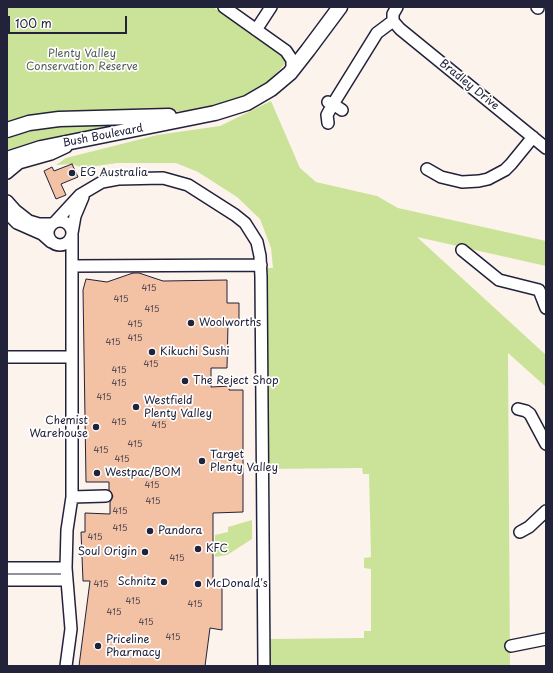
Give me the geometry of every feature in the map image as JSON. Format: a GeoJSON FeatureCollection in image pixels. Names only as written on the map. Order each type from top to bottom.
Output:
{"type":"FeatureCollection","features":[{"type":"Feature","properties":{"kind":"main road","name":"Bush Boulevard"},"geometry":{"type":"LineString","coordinates":[[7,159],[41,148],[200,116],[247,103],[271,89],[290,73],[340,7]]}},
{"type":"Feature","properties":{"kind":"main road","name":"Bush Boulevard"},"geometry":{"type":"LineString","coordinates":[[7,130],[29,123],[59,119],[200,116]]}},
{"type":"Feature","properties":{"kind":"street"},"geometry":{"type":"LineString","coordinates":[[224,7],[281,47],[291,57],[292,67],[290,73]]}},
{"type":"Feature","properties":{"kind":"street"},"geometry":{"type":"LineString","coordinates":[[256,30],[272,7]]}},
{"type":"Feature","properties":{"kind":"street"},"geometry":{"type":"LineString","coordinates":[[328,123],[327,115],[377,33],[393,21],[393,14],[397,7]]}},
{"type":"Feature","properties":{"kind":"street","name":"Bradley Drive"},"geometry":{"type":"LineString","coordinates":[[393,21],[400,29],[546,148]]}},
{"type":"Feature","properties":{"kind":"street"},"geometry":{"type":"LineString","coordinates":[[281,47],[296,51],[308,50]]}},
{"type":"Feature","properties":{"kind":"street"},"geometry":{"type":"LineString","coordinates":[[427,169],[435,175],[449,180],[469,182],[484,180],[505,170],[533,137]]}},
{"type":"Feature","properties":{"kind":"street"},"geometry":{"type":"LineString","coordinates":[[7,173],[19,163],[50,154],[79,141]]}},
{"type":"Feature","properties":{"kind":"street"},"geometry":{"type":"LineString","coordinates":[[53,243],[47,233],[54,222],[76,199],[94,187],[112,179],[155,177],[170,179],[188,185],[245,223],[257,242],[261,265],[264,666]]}},
{"type":"Feature","properties":{"kind":"street"},"geometry":{"type":"LineString","coordinates":[[66,666],[71,629],[66,568],[67,530],[72,497],[72,234],[74,216],[80,203],[94,187]]}},
{"type":"Feature","properties":{"kind":"street"},"geometry":{"type":"LineString","coordinates":[[7,201],[28,221],[39,224],[66,222],[71,228],[72,234],[69,240],[65,244],[53,243]]}},
{"type":"Feature","properties":{"kind":"street"},"geometry":{"type":"LineString","coordinates":[[7,213],[17,223],[42,234],[67,257],[71,278]]}},
{"type":"Feature","properties":{"kind":"street"},"geometry":{"type":"LineString","coordinates":[[462,250],[499,280],[542,286],[546,308]]}},
{"type":"Feature","properties":{"kind":"street"},"geometry":{"type":"LineString","coordinates":[[72,266],[261,265]]}},
{"type":"Feature","properties":{"kind":"street"},"geometry":{"type":"LineString","coordinates":[[7,357],[71,357]]}},
{"type":"Feature","properties":{"kind":"street"},"geometry":{"type":"LineString","coordinates":[[517,409],[528,412],[546,444]]}},
{"type":"Feature","properties":{"kind":"street"},"geometry":{"type":"LineString","coordinates":[[72,497],[106,496]]}},
{"type":"Feature","properties":{"kind":"street"},"geometry":{"type":"LineString","coordinates":[[519,521],[520,535],[546,511]]}},
{"type":"Feature","properties":{"kind":"street"},"geometry":{"type":"LineString","coordinates":[[7,568],[66,568]]}},
{"type":"Feature","properties":{"kind":"street"},"geometry":{"type":"LineString","coordinates":[[7,580],[67,580]]}},
{"type":"Feature","properties":{"kind":"street"},"geometry":{"type":"LineString","coordinates":[[511,646],[546,639]]}},
{"type":"Feature","properties":{"kind":"green space","name":"Plenty Valley Conservation Reserve"},"geometry":{"type":"Polygon","coordinates":[[[7,7],[213,7],[247,31],[251,31],[286,57],[287,62],[265,85],[239,100],[194,111],[60,113],[7,124],[7,7]]]}},
{"type":"Feature","properties":{"kind":"green space"},"geometry":{"type":"Polygon","coordinates":[[[271,101],[300,168],[316,182],[377,196],[398,208],[546,241],[546,266],[417,237],[546,355],[546,387],[508,353],[510,666],[269,666],[268,639],[364,638],[364,631],[371,631],[371,569],[364,568],[364,558],[371,557],[369,474],[363,474],[362,468],[266,469],[265,268],[273,268],[271,248],[260,219],[237,197],[198,172],[176,163],[117,163],[83,168],[72,164],[56,165],[66,158],[157,135],[220,126],[271,101]]]}},
{"type":"Feature","properties":{"kind":"green space"},"geometry":{"type":"Polygon","coordinates":[[[140,122],[112,131],[43,139],[7,150],[7,134],[36,126],[140,122]]]}},
{"type":"Feature","properties":{"kind":"green space"},"geometry":{"type":"Polygon","coordinates":[[[252,520],[252,539],[227,555],[215,557],[215,535],[228,532],[228,527],[252,520]]]}},
{"type":"Feature","properties":{"kind":"building"},"geometry":{"type":"Polygon","coordinates":[[[72,164],[78,177],[61,184],[66,195],[56,199],[44,171],[52,167],[54,171],[72,164]]]}},
{"type":"Feature","properties":{"kind":"building","name":"Westfield Plenty Valley"},"geometry":{"type":"Polygon","coordinates":[[[133,273],[139,273],[163,281],[227,280],[227,303],[239,303],[239,324],[228,324],[227,368],[211,368],[211,387],[230,386],[229,390],[243,390],[243,512],[213,513],[213,585],[222,586],[222,630],[210,628],[205,666],[79,666],[90,581],[83,581],[81,532],[85,532],[85,513],[110,514],[110,502],[113,496],[109,490],[109,482],[86,482],[83,290],[86,279],[107,282],[133,273]]]}},
{"type":"Feature","properties":{"kind":"place","name":"EG Australia"},"geometry":{"type":"Point","coordinates":[72,173]}},
{"type":"Feature","properties":{"kind":"place","name":"Woolworths"},"geometry":{"type":"Point","coordinates":[191,323]}},
{"type":"Feature","properties":{"kind":"place","name":"Kikuchi Sushi"},"geometry":{"type":"Point","coordinates":[152,352]}},
{"type":"Feature","properties":{"kind":"place","name":"The Reject Shop"},"geometry":{"type":"Point","coordinates":[185,381]}},
{"type":"Feature","properties":{"kind":"place","name":"Westfield Plenty Valley"},"geometry":{"type":"Point","coordinates":[136,407]}},
{"type":"Feature","properties":{"kind":"place","name":"Chemist Warehouse"},"geometry":{"type":"Point","coordinates":[96,427]}},
{"type":"Feature","properties":{"kind":"place","name":"Target Plenty Valley"},"geometry":{"type":"Point","coordinates":[202,461]}},
{"type":"Feature","properties":{"kind":"place","name":"Westpac/BOM"},"geometry":{"type":"Point","coordinates":[97,473]}},
{"type":"Feature","properties":{"kind":"place","name":"Pandora"},"geometry":{"type":"Point","coordinates":[150,531]}},
{"type":"Feature","properties":{"kind":"place","name":"KFC"},"geometry":{"type":"Point","coordinates":[198,549]}},
{"type":"Feature","properties":{"kind":"place","name":"Soul Origin"},"geometry":{"type":"Point","coordinates":[145,552]}},
{"type":"Feature","properties":{"kind":"place","name":"Schnitz"},"geometry":{"type":"Point","coordinates":[164,582]}},
{"type":"Feature","properties":{"kind":"place","name":"McDonald's"},"geometry":{"type":"Point","coordinates":[198,584]}},
{"type":"Feature","properties":{"kind":"place","name":"Priceline Pharmacy"},"geometry":{"type":"Point","coordinates":[98,646]}}]}
